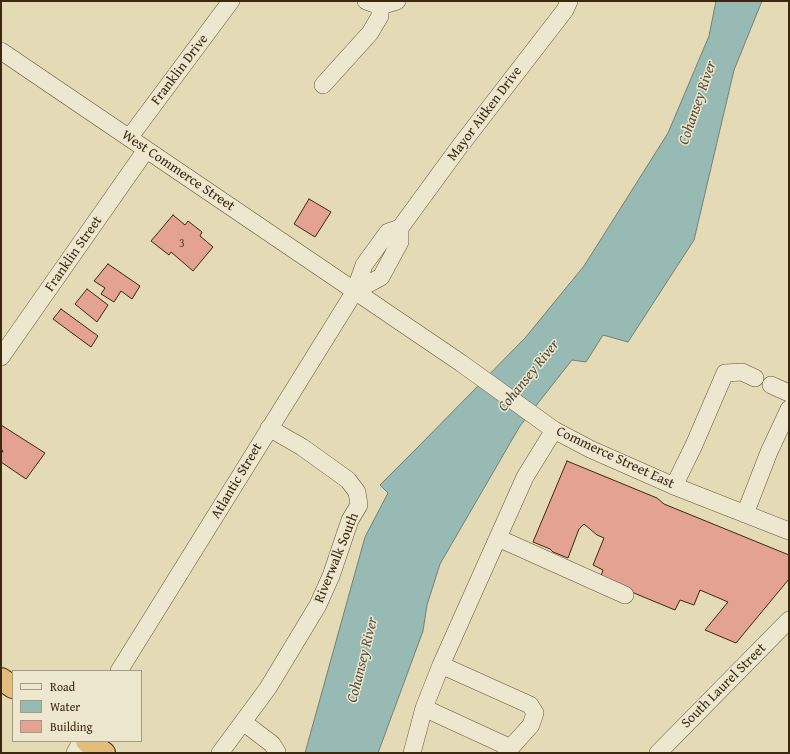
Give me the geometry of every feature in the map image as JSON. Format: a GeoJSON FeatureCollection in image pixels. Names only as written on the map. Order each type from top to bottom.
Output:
{"type":"FeatureCollection","features":[{"type":"Feature","properties":{"kind":"highway"},"geometry":{"type":"LineString","coordinates":[[1,679],[12,686]]}},
{"type":"Feature","properties":{"kind":"highway"},"geometry":{"type":"LineString","coordinates":[[88,742],[104,753]]}},
{"type":"Feature","properties":{"kind":"street","name":"Franklin Drive"},"geometry":{"type":"LineString","coordinates":[[129,138],[231,1]]}},
{"type":"Feature","properties":{"kind":"street"},"geometry":{"type":"LineString","coordinates":[[322,85],[370,33],[380,16],[373,4],[397,1]]}},
{"type":"Feature","properties":{"kind":"street","name":"Mayor Aitken Drive"},"geometry":{"type":"LineString","coordinates":[[355,291],[364,265],[388,232],[400,228],[460,146],[557,20],[569,1]]}},
{"type":"Feature","properties":{"kind":"street","name":"West Commerce Street"},"geometry":{"type":"LineString","coordinates":[[1,51],[355,291]]}},
{"type":"Feature","properties":{"kind":"street","name":"Franklin Street"},"geometry":{"type":"LineString","coordinates":[[3,350],[146,150]]}},
{"type":"Feature","properties":{"kind":"street","name":"Commerce Street East"},"geometry":{"type":"LineString","coordinates":[[355,291],[461,363],[554,430],[590,449],[674,486],[789,531]]}},
{"type":"Feature","properties":{"kind":"street","name":"Atlantic Street"},"geometry":{"type":"LineString","coordinates":[[120,670],[355,291]]}},
{"type":"Feature","properties":{"kind":"street"},"geometry":{"type":"LineString","coordinates":[[674,486],[694,445],[725,373],[742,372],[789,393]]}},
{"type":"Feature","properties":{"kind":"street"},"geometry":{"type":"LineString","coordinates":[[745,514],[769,452],[789,409]]}},
{"type":"Feature","properties":{"kind":"street","name":"Riverwalk South"},"geometry":{"type":"LineString","coordinates":[[220,753],[268,688],[318,605],[331,576],[350,520],[359,505],[357,492],[348,480],[302,446],[269,428]]}},
{"type":"Feature","properties":{"kind":"street"},"geometry":{"type":"LineString","coordinates":[[412,753],[424,708],[441,665],[525,477],[554,430]]}},
{"type":"Feature","properties":{"kind":"street"},"geometry":{"type":"LineString","coordinates":[[498,538],[625,595]]}},
{"type":"Feature","properties":{"kind":"street","name":"South Laurel Street"},"geometry":{"type":"LineString","coordinates":[[658,753],[789,620]]}},
{"type":"Feature","properties":{"kind":"street"},"geometry":{"type":"LineString","coordinates":[[424,708],[508,750],[531,725],[535,713],[530,705],[441,665]]}},
{"type":"Feature","properties":{"kind":"street"},"geometry":{"type":"LineString","coordinates":[[242,722],[272,744],[277,752],[276,753]]}},
{"type":"Feature","properties":{"kind":"street"},"geometry":{"type":"LineString","coordinates":[[75,753],[80,742]]}},
{"type":"Feature","properties":{"kind":"water","name":"Cohansey River"},"geometry":{"type":"Polygon","coordinates":[[[716,1],[762,1],[734,70],[694,240],[628,342],[603,335],[586,362],[572,360],[520,426],[440,564],[427,605],[423,631],[378,753],[305,753],[365,537],[388,493],[380,485],[525,338],[584,266],[668,133],[709,36],[716,1]]]}},
{"type":"Feature","properties":{"kind":"building"},"geometry":{"type":"Polygon","coordinates":[[[309,199],[331,212],[315,237],[294,224],[309,199]]]}},
{"type":"Feature","properties":{"kind":"building"},"geometry":{"type":"Polygon","coordinates":[[[173,215],[185,225],[188,221],[202,232],[200,236],[213,247],[193,271],[171,252],[169,255],[151,241],[173,215]]]}},
{"type":"Feature","properties":{"kind":"building"},"geometry":{"type":"Polygon","coordinates":[[[108,264],[140,286],[132,299],[121,291],[114,302],[101,294],[105,288],[94,281],[108,264]]]}},
{"type":"Feature","properties":{"kind":"building"},"geometry":{"type":"Polygon","coordinates":[[[87,289],[108,305],[97,322],[75,304],[87,289]]]}},
{"type":"Feature","properties":{"kind":"building"},"geometry":{"type":"Polygon","coordinates":[[[61,309],[98,336],[91,347],[53,319],[61,309]]]}},
{"type":"Feature","properties":{"kind":"building"},"geometry":{"type":"Polygon","coordinates":[[[1,425],[45,453],[26,479],[1,462],[1,454],[3,451],[1,449],[1,425]]]}},
{"type":"Feature","properties":{"kind":"building"},"geometry":{"type":"Polygon","coordinates":[[[567,461],[657,498],[664,504],[789,555],[789,579],[736,643],[705,630],[728,602],[700,590],[694,605],[680,600],[675,610],[600,579],[603,570],[593,565],[604,538],[597,535],[584,524],[579,529],[568,558],[533,542],[567,461]]]}}]}
